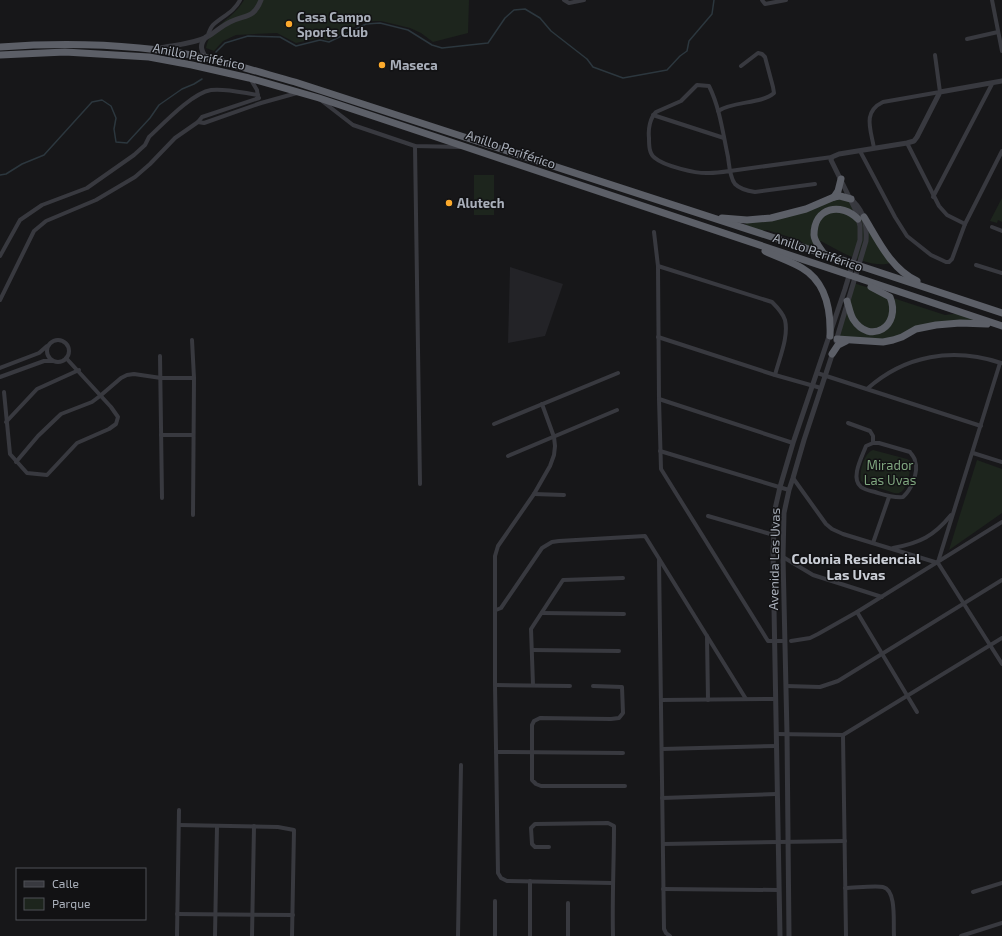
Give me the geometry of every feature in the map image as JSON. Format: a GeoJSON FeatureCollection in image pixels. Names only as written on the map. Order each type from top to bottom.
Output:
{"type":"FeatureCollection","features":[{"type":"Feature","properties":{"kind":"highway","name":"Anillo Periférico"},"geometry":{"type":"LineString","coordinates":[[0,47],[65,44],[106,45],[206,58],[295,82],[1002,313]]}},
{"type":"Feature","properties":{"kind":"highway","name":"Anillo Periférico"},"geometry":{"type":"LineString","coordinates":[[0,55],[65,52],[148,57],[249,78],[319,98],[1000,326]]}},
{"type":"Feature","properties":{"kind":"highway"},"geometry":{"type":"LineString","coordinates":[[834,197],[838,191],[840,179]]}},
{"type":"Feature","properties":{"kind":"highway"},"geometry":{"type":"LineString","coordinates":[[710,217],[747,220],[771,218],[801,211],[834,197],[840,196],[851,199]]}},
{"type":"Feature","properties":{"kind":"highway"},"geometry":{"type":"LineString","coordinates":[[824,254],[814,236],[816,225],[821,216],[828,210],[845,210],[861,218],[897,266],[909,277],[940,292]]}},
{"type":"Feature","properties":{"kind":"highway"},"geometry":{"type":"LineString","coordinates":[[734,236],[801,267],[808,272],[816,281],[826,298],[829,307],[830,336]]}},
{"type":"Feature","properties":{"kind":"highway"},"geometry":{"type":"LineString","coordinates":[[847,301],[852,318],[858,325],[865,329],[872,332],[878,331],[885,328],[890,322],[893,312],[893,304],[890,297],[885,293],[873,289],[861,280]]}},
{"type":"Feature","properties":{"kind":"highway"},"geometry":{"type":"LineString","coordinates":[[837,340],[883,342],[893,340],[916,329],[948,323],[1000,326]]}},
{"type":"Feature","properties":{"kind":"highway"},"geometry":{"type":"LineString","coordinates":[[832,354],[838,345],[848,340]]}},
{"type":"Feature","properties":{"kind":"street"},"geometry":{"type":"LineString","coordinates":[[206,58],[202,52],[201,44],[213,26],[222,20],[240,0]]}},
{"type":"Feature","properties":{"kind":"street"},"geometry":{"type":"LineString","coordinates":[[152,50],[187,43],[206,37],[231,21],[250,15],[256,9],[261,0]]}},
{"type":"Feature","properties":{"kind":"street"},"geometry":{"type":"LineString","coordinates":[[564,0],[569,3],[584,0]]}},
{"type":"Feature","properties":{"kind":"street"},"geometry":{"type":"LineString","coordinates":[[762,0],[765,4],[786,0]]}},
{"type":"Feature","properties":{"kind":"street"},"geometry":{"type":"LineString","coordinates":[[992,0],[1002,51]]}},
{"type":"Feature","properties":{"kind":"street"},"geometry":{"type":"LineString","coordinates":[[967,39],[998,32]]}},
{"type":"Feature","properties":{"kind":"street"},"geometry":{"type":"LineString","coordinates":[[718,111],[724,107],[771,96],[774,93],[774,87],[765,57],[762,54],[758,54],[741,66]]}},
{"type":"Feature","properties":{"kind":"street"},"geometry":{"type":"LineString","coordinates":[[815,184],[755,192],[748,191],[737,186],[734,183],[730,171],[715,98],[708,86],[697,85],[681,100],[656,112],[653,115],[650,124],[649,136],[650,151],[654,158],[669,165],[692,172],[707,174],[730,171],[832,157],[839,154],[860,150],[907,143],[914,141],[917,137],[940,92],[935,55]]}},
{"type":"Feature","properties":{"kind":"street"},"geometry":{"type":"LineString","coordinates":[[249,78],[255,85],[261,103]]}},
{"type":"Feature","properties":{"kind":"street"},"geometry":{"type":"LineString","coordinates":[[874,148],[869,121],[876,106],[884,102],[992,84],[1002,81]]}},
{"type":"Feature","properties":{"kind":"street"},"geometry":{"type":"LineString","coordinates":[[933,197],[992,84]]}},
{"type":"Feature","properties":{"kind":"street"},"geometry":{"type":"LineString","coordinates":[[0,256],[20,220],[42,206],[87,188],[106,175],[145,145],[149,137],[194,96],[206,91],[217,90],[258,96]]}},
{"type":"Feature","properties":{"kind":"street"},"geometry":{"type":"LineString","coordinates":[[198,122],[204,122],[299,92]]}},
{"type":"Feature","properties":{"kind":"street"},"geometry":{"type":"LineString","coordinates":[[0,300],[34,231],[46,221],[76,210],[135,177],[150,164],[174,138],[198,122],[202,117],[258,96]]}},
{"type":"Feature","properties":{"kind":"street"},"geometry":{"type":"LineString","coordinates":[[319,98],[353,125],[415,146],[468,148]]}},
{"type":"Feature","properties":{"kind":"street"},"geometry":{"type":"LineString","coordinates":[[653,115],[724,138]]}},
{"type":"Feature","properties":{"kind":"street"},"geometry":{"type":"LineString","coordinates":[[907,143],[933,197],[939,206],[948,215],[964,224]]}},
{"type":"Feature","properties":{"kind":"street"},"geometry":{"type":"LineString","coordinates":[[415,146],[420,484]]}},
{"type":"Feature","properties":{"kind":"street"},"geometry":{"type":"LineString","coordinates":[[860,150],[895,217],[907,236],[931,255],[949,262],[952,259],[964,224],[1002,151]]}},
{"type":"Feature","properties":{"kind":"street","name":"Avenida Las Uvas"},"geometry":{"type":"LineString","coordinates":[[780,936],[776,794],[775,509],[793,443],[861,249],[861,218],[832,164],[832,157]]}},
{"type":"Feature","properties":{"kind":"street"},"geometry":{"type":"LineString","coordinates":[[992,227],[1002,231]]}},
{"type":"Feature","properties":{"kind":"street"},"geometry":{"type":"LineString","coordinates":[[654,232],[658,266],[661,469],[768,640],[775,642],[810,638],[882,597],[1002,522]]}},
{"type":"Feature","properties":{"kind":"street"},"geometry":{"type":"LineString","coordinates":[[976,265],[1002,273]]}},
{"type":"Feature","properties":{"kind":"street"},"geometry":{"type":"LineString","coordinates":[[658,266],[772,302],[780,310],[785,320],[786,332],[775,375]]}},
{"type":"Feature","properties":{"kind":"street"},"geometry":{"type":"LineString","coordinates":[[837,340],[834,337],[834,333],[847,291]]}},
{"type":"Feature","properties":{"kind":"street","name":"Avenida Las Uvas"},"geometry":{"type":"LineString","coordinates":[[789,936],[786,686],[788,641],[783,557],[784,513],[789,490],[804,440],[837,340],[847,301],[847,291]]}},
{"type":"Feature","properties":{"kind":"street"},"geometry":{"type":"LineString","coordinates":[[658,337],[775,375],[821,388]]}},
{"type":"Feature","properties":{"kind":"street"},"geometry":{"type":"LineString","coordinates":[[0,368],[39,353],[54,340],[61,340],[65,342],[69,351],[66,358],[61,362],[44,361],[0,377]]}},
{"type":"Feature","properties":{"kind":"street"},"geometry":{"type":"LineString","coordinates":[[192,340],[194,378],[193,514]]}},
{"type":"Feature","properties":{"kind":"street"},"geometry":{"type":"LineString","coordinates":[[48,344],[46,351],[47,355],[54,361]]}},
{"type":"Feature","properties":{"kind":"street"},"geometry":{"type":"LineString","coordinates":[[867,389],[889,372],[909,362],[923,358],[955,354],[979,356],[1001,363],[938,563]]}},
{"type":"Feature","properties":{"kind":"street"},"geometry":{"type":"LineString","coordinates":[[160,356],[162,498]]}},
{"type":"Feature","properties":{"kind":"street"},"geometry":{"type":"LineString","coordinates":[[4,392],[10,454],[26,473],[47,475],[77,443],[109,429],[116,424],[118,417],[79,370],[66,358]]}},
{"type":"Feature","properties":{"kind":"street"},"geometry":{"type":"LineString","coordinates":[[6,422],[37,389],[79,370]]}},
{"type":"Feature","properties":{"kind":"street"},"geometry":{"type":"LineString","coordinates":[[494,424],[618,373]]}},
{"type":"Feature","properties":{"kind":"street"},"geometry":{"type":"LineString","coordinates":[[817,373],[981,426]]}},
{"type":"Feature","properties":{"kind":"street"},"geometry":{"type":"LineString","coordinates":[[16,462],[38,436],[61,414],[92,402],[121,378],[127,375],[134,374],[161,378],[194,378]]}},
{"type":"Feature","properties":{"kind":"street"},"geometry":{"type":"LineString","coordinates":[[659,399],[793,443]]}},
{"type":"Feature","properties":{"kind":"street"},"geometry":{"type":"LineString","coordinates":[[542,404],[554,437],[555,446],[552,460],[534,494],[498,546],[495,556],[495,685],[498,873],[501,878],[507,881],[612,883]]}},
{"type":"Feature","properties":{"kind":"street"},"geometry":{"type":"LineString","coordinates":[[508,456],[616,410]]}},
{"type":"Feature","properties":{"kind":"street"},"geometry":{"type":"LineString","coordinates":[[848,423],[870,431],[872,434],[873,443]]}},
{"type":"Feature","properties":{"kind":"street"},"geometry":{"type":"LineString","coordinates":[[161,435],[193,435]]}},
{"type":"Feature","properties":{"kind":"street"},"geometry":{"type":"LineString","coordinates":[[873,443],[879,443],[910,452],[916,461],[916,470],[908,493],[903,497],[889,496],[862,488],[858,484],[856,477],[866,446],[873,443]]}},
{"type":"Feature","properties":{"kind":"street"},"geometry":{"type":"LineString","coordinates":[[660,451],[789,490]]}},
{"type":"Feature","properties":{"kind":"street"},"geometry":{"type":"LineString","coordinates":[[973,453],[1002,462]]}},
{"type":"Feature","properties":{"kind":"street"},"geometry":{"type":"LineString","coordinates":[[793,478],[826,524],[832,529],[938,563],[1002,664]]}},
{"type":"Feature","properties":{"kind":"street"},"geometry":{"type":"LineString","coordinates":[[534,494],[564,495]]}},
{"type":"Feature","properties":{"kind":"street"},"geometry":{"type":"LineString","coordinates":[[873,543],[889,496]]}},
{"type":"Feature","properties":{"kind":"street"},"geometry":{"type":"LineString","coordinates":[[891,548],[911,545],[930,536],[943,526],[953,513]]}},
{"type":"Feature","properties":{"kind":"street"},"geometry":{"type":"LineString","coordinates":[[708,516],[774,535]]}},
{"type":"Feature","properties":{"kind":"street"},"geometry":{"type":"LineString","coordinates":[[496,610],[501,608],[542,548],[552,542],[645,536],[746,700]]}},
{"type":"Feature","properties":{"kind":"street"},"geometry":{"type":"LineString","coordinates":[[783,557],[813,575],[882,597]]}},
{"type":"Feature","properties":{"kind":"street"},"geometry":{"type":"LineString","coordinates":[[659,559],[664,929],[670,936]]}},
{"type":"Feature","properties":{"kind":"street"},"geometry":{"type":"LineString","coordinates":[[533,685],[531,629],[563,580],[623,578]]}},
{"type":"Feature","properties":{"kind":"street"},"geometry":{"type":"LineString","coordinates":[[786,686],[820,687],[838,681],[1002,580]]}},
{"type":"Feature","properties":{"kind":"street"},"geometry":{"type":"LineString","coordinates":[[857,612],[917,712]]}},
{"type":"Feature","properties":{"kind":"street"},"geometry":{"type":"LineString","coordinates":[[542,613],[624,614]]}},
{"type":"Feature","properties":{"kind":"street"},"geometry":{"type":"LineString","coordinates":[[707,636],[708,700]]}},
{"type":"Feature","properties":{"kind":"street"},"geometry":{"type":"LineString","coordinates":[[776,734],[843,735],[1002,638]]}},
{"type":"Feature","properties":{"kind":"street"},"geometry":{"type":"LineString","coordinates":[[532,650],[619,651]]}},
{"type":"Feature","properties":{"kind":"street"},"geometry":{"type":"LineString","coordinates":[[495,685],[570,686]]}},
{"type":"Feature","properties":{"kind":"street"},"geometry":{"type":"LineString","coordinates":[[593,686],[622,687],[623,713],[619,718],[611,719],[540,718],[534,721],[532,725],[531,752],[532,780],[541,786],[625,786]]}},
{"type":"Feature","properties":{"kind":"street"},"geometry":{"type":"LineString","coordinates":[[661,700],[776,699]]}},
{"type":"Feature","properties":{"kind":"street"},"geometry":{"type":"LineString","coordinates":[[843,735],[846,936]]}},
{"type":"Feature","properties":{"kind":"street"},"geometry":{"type":"LineString","coordinates":[[662,749],[776,746]]}},
{"type":"Feature","properties":{"kind":"street"},"geometry":{"type":"LineString","coordinates":[[496,752],[623,753]]}},
{"type":"Feature","properties":{"kind":"street"},"geometry":{"type":"LineString","coordinates":[[458,936],[462,765]]}},
{"type":"Feature","properties":{"kind":"street"},"geometry":{"type":"LineString","coordinates":[[662,798],[776,794]]}},
{"type":"Feature","properties":{"kind":"street"},"geometry":{"type":"LineString","coordinates":[[177,936],[179,810]]}},
{"type":"Feature","properties":{"kind":"street"},"geometry":{"type":"LineString","coordinates":[[550,847],[535,847],[532,844],[531,828],[535,824],[608,823],[614,826],[612,936]]}},
{"type":"Feature","properties":{"kind":"street"},"geometry":{"type":"LineString","coordinates":[[178,825],[278,827],[294,830],[292,936]]}},
{"type":"Feature","properties":{"kind":"street"},"geometry":{"type":"LineString","coordinates":[[215,936],[217,826]]}},
{"type":"Feature","properties":{"kind":"street"},"geometry":{"type":"LineString","coordinates":[[252,936],[254,826]]}},
{"type":"Feature","properties":{"kind":"street"},"geometry":{"type":"LineString","coordinates":[[663,844],[845,841]]}},
{"type":"Feature","properties":{"kind":"street"},"geometry":{"type":"LineString","coordinates":[[530,881],[530,936]]}},
{"type":"Feature","properties":{"kind":"street"},"geometry":{"type":"LineString","coordinates":[[973,892],[1002,883]]}},
{"type":"Feature","properties":{"kind":"street"},"geometry":{"type":"LineString","coordinates":[[846,888],[883,887],[889,890],[893,898],[894,936]]}},
{"type":"Feature","properties":{"kind":"street"},"geometry":{"type":"LineString","coordinates":[[663,889],[778,890]]}},
{"type":"Feature","properties":{"kind":"street"},"geometry":{"type":"LineString","coordinates":[[495,901],[495,936]]}},
{"type":"Feature","properties":{"kind":"street"},"geometry":{"type":"LineString","coordinates":[[568,903],[568,936]]}},
{"type":"Feature","properties":{"kind":"street"},"geometry":{"type":"LineString","coordinates":[[177,914],[293,915]]}},
{"type":"Feature","properties":{"kind":"street"},"geometry":{"type":"LineString","coordinates":[[960,936],[1002,923]]}},
{"type":"Feature","properties":{"kind":"shaded area"},"geometry":{"type":"Polygon","coordinates":[[[510,267],[563,284],[545,336],[508,343],[510,267]]]}},
{"type":"Feature","properties":{"kind":"green space","name":"Casa Campo Sports Club"},"geometry":{"type":"Polygon","coordinates":[[[244,0],[469,0],[468,33],[433,42],[421,33],[410,28],[381,21],[365,21],[329,40],[319,38],[296,43],[277,33],[236,35],[223,41],[214,51],[206,48],[212,33],[234,13],[244,0]]]}},
{"type":"Feature","properties":{"kind":"green space"},"geometry":{"type":"Polygon","coordinates":[[[474,175],[494,175],[494,215],[474,215],[474,175]]]}},
{"type":"Feature","properties":{"kind":"green space"},"geometry":{"type":"Polygon","coordinates":[[[834,197],[851,199],[893,262],[876,264],[866,262],[856,259],[821,241],[817,244],[814,251],[799,240],[767,230],[755,232],[744,228],[747,220],[771,218],[834,197]]]}},
{"type":"Feature","properties":{"kind":"green space"},"geometry":{"type":"Polygon","coordinates":[[[1002,198],[1002,222],[998,220],[997,223],[990,221],[1002,198]]]}},
{"type":"Feature","properties":{"kind":"green space"},"geometry":{"type":"Polygon","coordinates":[[[853,283],[945,315],[961,313],[973,317],[971,323],[936,325],[893,340],[837,339],[853,283]]]}},
{"type":"Feature","properties":{"kind":"green space","name":"Mirador Las Uvas"},"geometry":{"type":"Polygon","coordinates":[[[873,450],[910,461],[908,478],[905,487],[901,492],[894,493],[861,481],[863,463],[867,455],[873,450]]]}},
{"type":"Feature","properties":{"kind":"green space"},"geometry":{"type":"Polygon","coordinates":[[[977,460],[1002,469],[1002,513],[949,550],[977,460]]]}},
{"type":"Feature","properties":{"kind":"waterway"},"geometry":{"type":"LineString","coordinates":[[216,52],[225,43],[248,36],[280,37],[296,46],[320,40],[329,42],[366,24],[380,23],[408,30],[432,45],[442,48],[488,43],[505,18],[514,10],[525,9],[540,18],[551,31],[587,59],[593,67],[623,78],[667,70],[687,51],[689,41],[712,14],[714,0]]}},
{"type":"Feature","properties":{"kind":"waterway"},"geometry":{"type":"LineString","coordinates":[[0,175],[6,174],[22,164],[44,155],[92,102],[102,100],[111,106],[116,118],[114,129],[116,142],[127,143],[150,118],[159,105],[182,89],[202,79]]}},
{"type":"Feature","properties":{"kind":"place","name":"Casa Campo Sports Club"},"geometry":{"type":"Point","coordinates":[289,24]}},
{"type":"Feature","properties":{"kind":"place","name":"Maseca"},"geometry":{"type":"Point","coordinates":[382,65]}},
{"type":"Feature","properties":{"kind":"place","name":"Alutech"},"geometry":{"type":"Point","coordinates":[449,203]}},
{"type":"Feature","properties":{"kind":"district","name":"Colonia Residencial Las Uvas"},"geometry":{"type":"Point","coordinates":[856,566]}}]}
